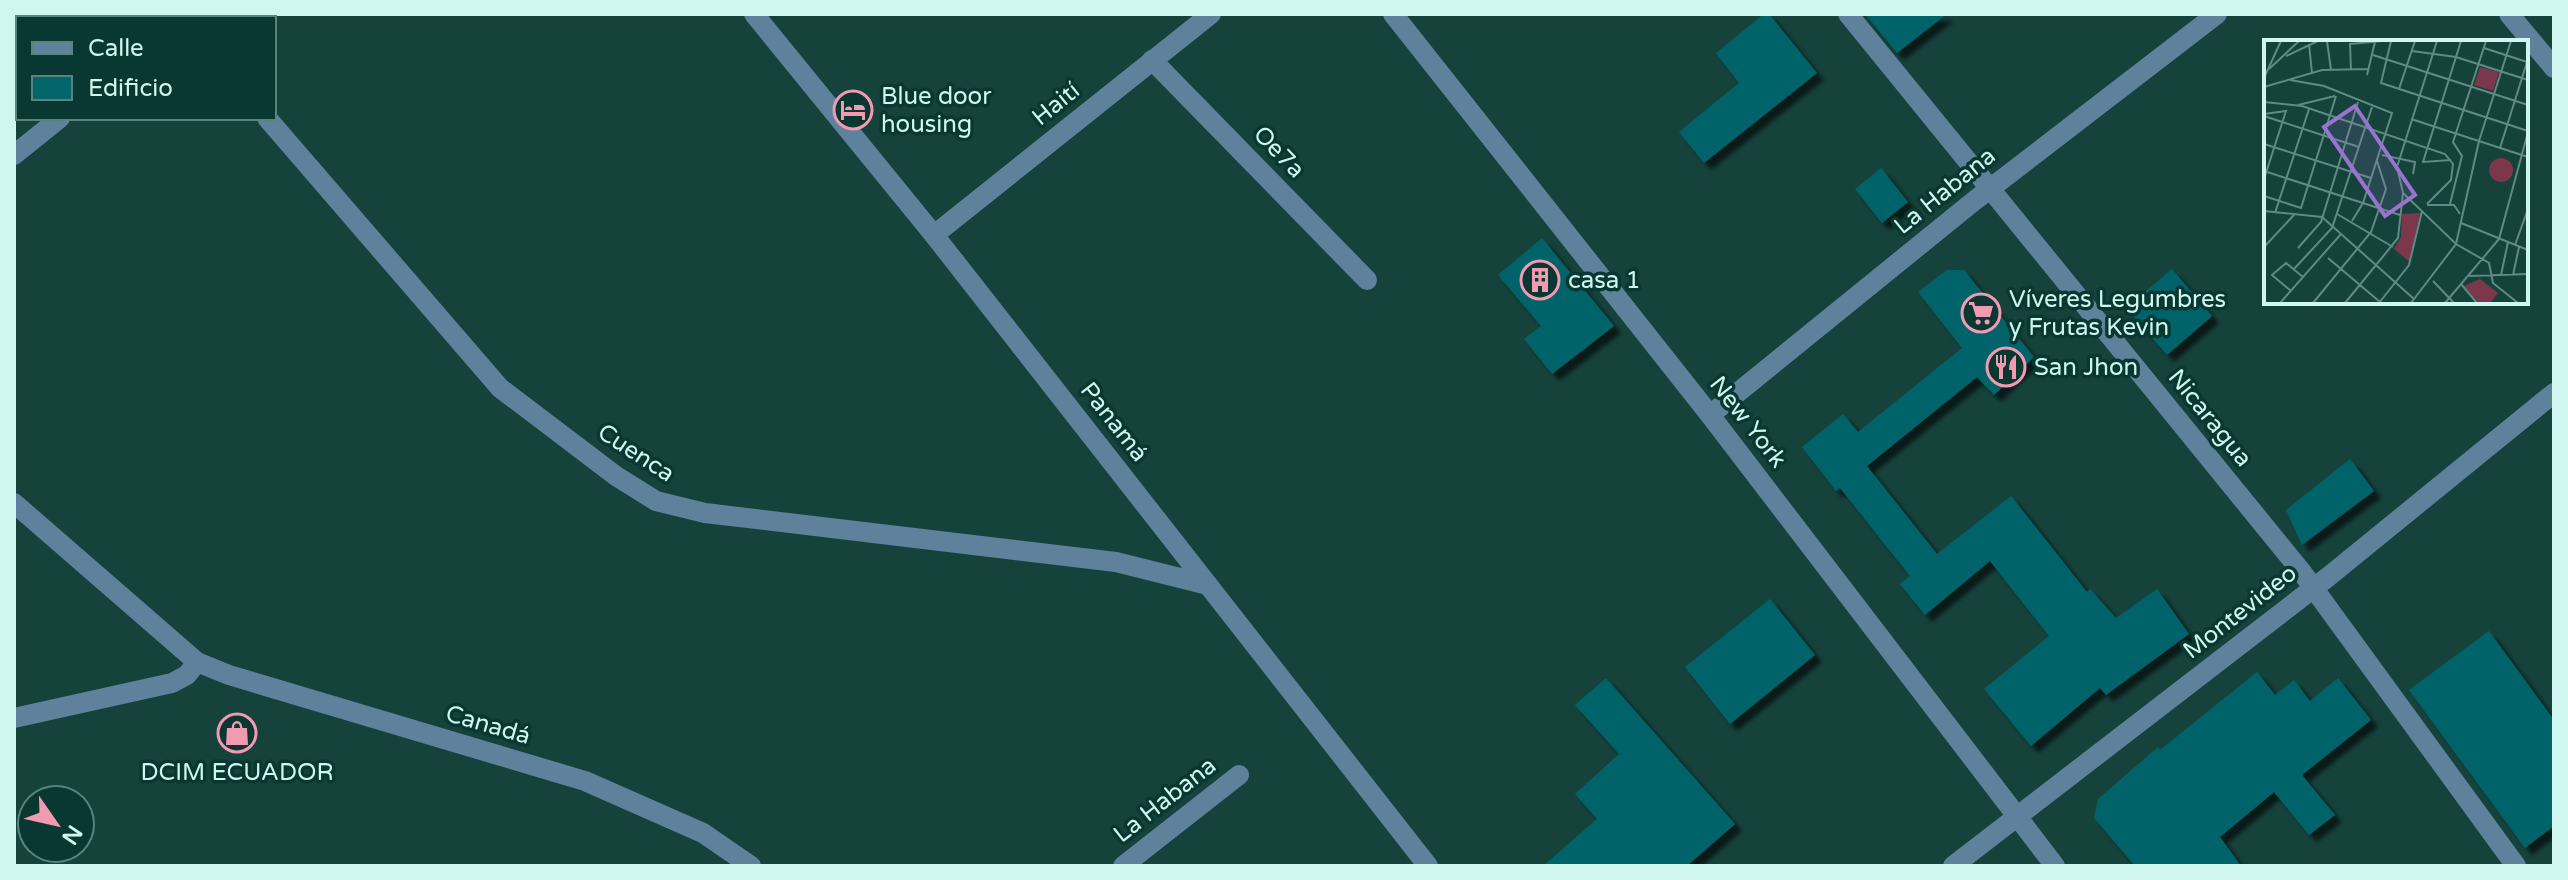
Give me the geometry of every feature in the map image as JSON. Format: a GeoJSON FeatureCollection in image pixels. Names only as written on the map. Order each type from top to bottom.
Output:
{"type":"FeatureCollection","features":[{"type":"Feature","properties":{"kind":"street","name":"Panamá"},"geometry":{"type":"LineString","coordinates":[[754,14],[934,235],[1428,866]]}},
{"type":"Feature","properties":{"kind":"street","name":"Haití"},"geometry":{"type":"LineString","coordinates":[[934,235],[1211,14]]}},
{"type":"Feature","properties":{"kind":"street","name":"New York"},"geometry":{"type":"LineString","coordinates":[[1393,14],[1710,415],[2055,866]]}},
{"type":"Feature","properties":{"kind":"street","name":"Nicaragua"},"geometry":{"type":"LineString","coordinates":[[1848,14],[2313,589],[2516,866]]}},
{"type":"Feature","properties":{"kind":"street","name":"La Habana"},"geometry":{"type":"LineString","coordinates":[[1710,415],[1990,188],[2217,14]]}},
{"type":"Feature","properties":{"kind":"street"},"geometry":{"type":"LineString","coordinates":[[2509,14],[2554,68]]}},
{"type":"Feature","properties":{"kind":"street","name":"Oe7a"},"geometry":{"type":"LineString","coordinates":[[1152,60],[1367,280]]}},
{"type":"Feature","properties":{"kind":"street"},"geometry":{"type":"LineString","coordinates":[[14,155],[58,120]]}},
{"type":"Feature","properties":{"kind":"street","name":"Cuenca"},"geometry":{"type":"LineString","coordinates":[[269,120],[500,388],[616,476],[656,501],[705,513],[1116,562],[1208,585]]}},
{"type":"Feature","properties":{"kind":"street","name":"Montevideo"},"geometry":{"type":"LineString","coordinates":[[1953,866],[2313,589],[2554,393]]}},
{"type":"Feature","properties":{"kind":"street","name":"Canadá"},"geometry":{"type":"LineString","coordinates":[[14,503],[197,662],[229,675],[585,781],[703,833],[751,866]]}},
{"type":"Feature","properties":{"kind":"street"},"geometry":{"type":"LineString","coordinates":[[14,718],[172,683],[187,675],[197,662]]}},
{"type":"Feature","properties":{"kind":"street","name":"La Habana"},"geometry":{"type":"LineString","coordinates":[[1123,866],[1239,775]]}},
{"type":"Feature","properties":{"kind":"building"},"geometry":{"type":"Polygon","coordinates":[[[1764,14],[1769,14],[1817,73],[1704,163],[1679,132],[1739,83],[1716,53],[1764,14]]]}},
{"type":"Feature","properties":{"kind":"building"},"geometry":{"type":"Polygon","coordinates":[[[1865,14],[1947,14],[1897,53],[1865,14]]]}},
{"type":"Feature","properties":{"kind":"building"},"geometry":{"type":"Polygon","coordinates":[[[1881,168],[1908,202],[1882,223],[1855,189],[1881,168]]]}},
{"type":"Feature","properties":{"kind":"building"},"geometry":{"type":"Polygon","coordinates":[[[1542,238],[1614,326],[1552,374],[1524,339],[1541,326],[1498,275],[1542,238]]]}},
{"type":"Feature","properties":{"kind":"building"},"geometry":{"type":"Polygon","coordinates":[[[2172,269],[2212,316],[2167,355],[2126,308],[2172,269]]]}},
{"type":"Feature","properties":{"kind":"building"},"geometry":{"type":"Polygon","coordinates":[[[1947,270],[1964,270],[2034,357],[1994,395],[1977,377],[1867,466],[1937,554],[2011,496],[2087,592],[2090,589],[2116,618],[2157,589],[2189,634],[2106,695],[2100,688],[2031,746],[1984,689],[2049,636],[1990,561],[1925,615],[1900,584],[1910,576],[1840,488],[1836,491],[1802,447],[1843,414],[1858,432],[1962,348],[1918,292],[1947,270]]]}},
{"type":"Feature","properties":{"kind":"building"},"geometry":{"type":"Polygon","coordinates":[[[2350,459],[2374,491],[2302,545],[2286,510],[2350,459]]]}},
{"type":"Feature","properties":{"kind":"building"},"geometry":{"type":"Polygon","coordinates":[[[1770,599],[1815,655],[1730,724],[1685,667],[1770,599]]]}},
{"type":"Feature","properties":{"kind":"building"},"geometry":{"type":"Polygon","coordinates":[[[2489,631],[2554,720],[2554,826],[2525,848],[2409,690],[2489,631]]]}},
{"type":"Feature","properties":{"kind":"building"},"geometry":{"type":"Polygon","coordinates":[[[2257,672],[2275,695],[2294,680],[2310,701],[2338,678],[2371,720],[2302,775],[2335,815],[2309,835],[2274,792],[2220,837],[2241,866],[2135,866],[2094,818],[2098,799],[2158,747],[2160,750],[2257,672]]]}},
{"type":"Feature","properties":{"kind":"building"},"geometry":{"type":"Polygon","coordinates":[[[1606,678],[1735,824],[1687,866],[1543,866],[1597,819],[1575,794],[1619,754],[1575,705],[1606,678]]]}},
{"type":"Feature","properties":{"kind":"place","name":"Blue door housing"},"geometry":{"type":"Point","coordinates":[853,110]}},
{"type":"Feature","properties":{"kind":"place","name":"casa 1"},"geometry":{"type":"Point","coordinates":[1540,280]}},
{"type":"Feature","properties":{"kind":"place","name":"Víveres Legumbres y Frutas Kevin"},"geometry":{"type":"Point","coordinates":[1981,313]}},
{"type":"Feature","properties":{"kind":"place","name":"San Jhon"},"geometry":{"type":"Point","coordinates":[2006,367]}},
{"type":"Feature","properties":{"kind":"place","name":"DCIM ECUADOR"},"geometry":{"type":"Point","coordinates":[237,733]}}]}
